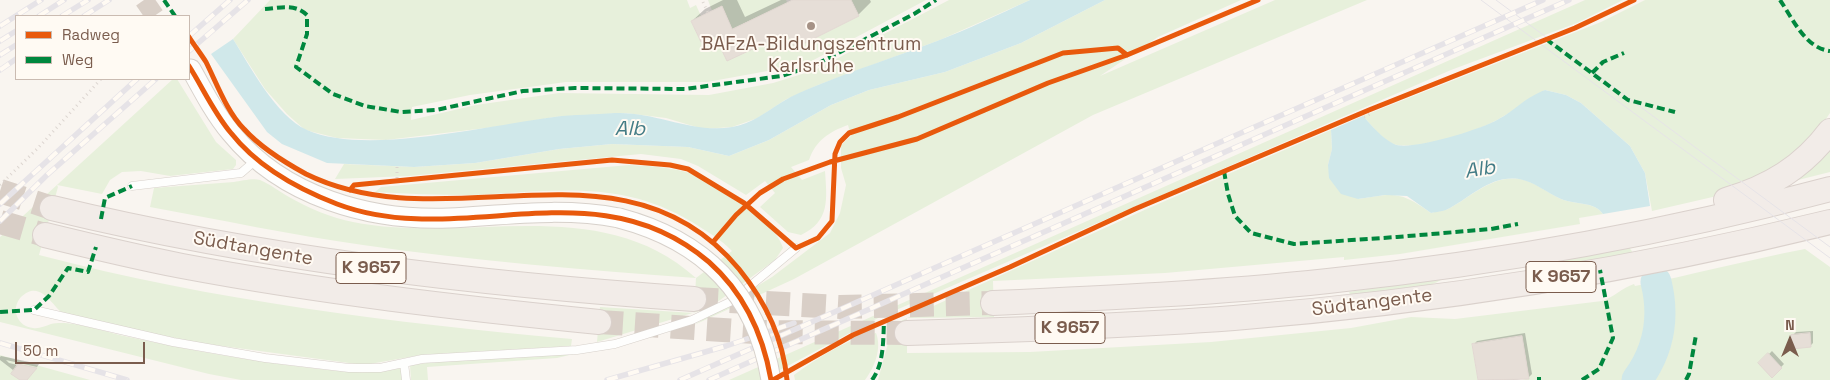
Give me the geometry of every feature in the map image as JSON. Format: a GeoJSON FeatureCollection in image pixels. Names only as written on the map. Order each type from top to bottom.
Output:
{"type":"FeatureCollection","features":[{"type":"Feature","properties":{"kind":"highway"},"geometry":{"type":"LineString","coordinates":[[1678,224],[1724,201],[1775,182],[1799,165],[1818,148],[1830,131]]}},
{"type":"Feature","properties":{"kind":"highway","name":"Südtangente"},"geometry":{"type":"LineString","coordinates":[[993,304],[1135,297],[1330,281],[1458,264],[1678,224],[1830,190]]}},
{"type":"Feature","properties":{"kind":"highway","name":"Südtangente"},"geometry":{"type":"LineString","coordinates":[[52,208],[200,240],[350,265],[538,287],[694,299]]}},
{"type":"Feature","properties":{"kind":"highway","name":"Südtangente"},"geometry":{"type":"LineString","coordinates":[[907,333],[1052,329],[1234,318],[1342,308],[1580,274],[1777,235],[1830,222]]}},
{"type":"Feature","properties":{"kind":"highway","name":"Südtangente"},"geometry":{"type":"LineString","coordinates":[[44,235],[179,266],[314,288],[464,309],[599,322]]}},
{"type":"Feature","properties":{"kind":"highway"},"geometry":{"type":"LineString","coordinates":[[1777,235],[1812,239],[1830,238]]}},
{"type":"Feature","properties":{"kind":"street"},"geometry":{"type":"LineString","coordinates":[[191,69],[231,134],[257,159],[306,190],[338,204],[384,215],[417,218],[556,211],[619,218],[665,233],[698,252],[723,276],[738,294],[757,328],[771,380]]}},
{"type":"Feature","properties":{"kind":"lane"},"geometry":{"type":"LineString","coordinates":[[132,186],[241,173],[257,159]]}},
{"type":"Feature","properties":{"kind":"lane"},"geometry":{"type":"LineString","coordinates":[[34,310],[173,342],[265,358],[364,370],[436,358],[577,350],[615,344],[692,320],[732,301],[796,248]]}},
{"type":"Feature","properties":{"kind":"lane"},"geometry":{"type":"LineString","coordinates":[[404,363],[406,380]]}},
{"type":"Feature","properties":{"kind":"path"},"geometry":{"type":"LineString","coordinates":[[703,2],[708,13]]}},
{"type":"Feature","properties":{"kind":"path"},"geometry":{"type":"LineString","coordinates":[[0,185],[39,147],[100,80]]}},
{"type":"Feature","properties":{"kind":"path"},"geometry":{"type":"LineString","coordinates":[[1364,117],[1370,114]]}},
{"type":"Feature","properties":{"kind":"path"},"geometry":{"type":"LineString","coordinates":[[397,167],[397,181]]}},
{"type":"Feature","properties":{"kind":"green space"},"geometry":{"type":"Polygon","coordinates":[[[270,0],[687,0],[690,8],[696,5],[701,16],[691,21],[701,42],[715,36],[727,60],[787,33],[795,48],[859,16],[851,0],[926,0],[806,64],[707,82],[566,82],[470,95],[412,107],[411,120],[476,105],[559,93],[709,95],[773,83],[815,70],[949,0],[1030,0],[940,40],[818,85],[785,100],[758,118],[732,127],[703,129],[666,118],[625,113],[554,117],[511,125],[386,140],[337,138],[305,130],[287,114],[265,89],[233,39],[270,0]]]}},
{"type":"Feature","properties":{"kind":"green space"},"geometry":{"type":"Polygon","coordinates":[[[708,0],[786,0],[793,13],[775,9],[732,29],[722,7],[712,11],[708,0]]]}},
{"type":"Feature","properties":{"kind":"green space"},"geometry":{"type":"Polygon","coordinates":[[[1105,0],[1241,0],[1158,37],[1100,76],[1275,0],[1367,0],[1093,115],[794,279],[694,325],[772,277],[830,233],[840,213],[846,185],[841,168],[841,145],[851,136],[848,125],[819,142],[809,160],[791,167],[802,180],[825,171],[825,209],[817,223],[801,235],[788,232],[760,207],[775,193],[765,181],[746,195],[698,166],[681,159],[641,154],[409,176],[335,179],[344,164],[414,167],[475,163],[559,149],[612,144],[688,147],[729,156],[769,140],[831,105],[869,90],[945,72],[1021,43],[1105,0]]]}},
{"type":"Feature","properties":{"kind":"green space"},"geometry":{"type":"Polygon","coordinates":[[[1585,0],[1623,0],[1577,23],[1451,70],[880,317],[761,380],[729,380],[1585,0]]]}},
{"type":"Feature","properties":{"kind":"green space"},"geometry":{"type":"Polygon","coordinates":[[[1645,0],[1830,0],[1830,113],[1815,135],[1779,163],[1730,193],[1652,211],[1645,173],[1630,146],[1581,103],[1566,95],[1545,90],[1488,125],[1434,142],[1407,146],[1392,144],[1378,133],[1363,116],[1601,22],[1645,0]]]}},
{"type":"Feature","properties":{"kind":"green space"},"geometry":{"type":"Polygon","coordinates":[[[172,80],[178,80],[216,142],[236,160],[236,165],[233,169],[170,176],[141,171],[122,172],[110,180],[102,194],[57,185],[39,255],[105,271],[237,298],[371,318],[572,339],[571,346],[421,355],[364,365],[200,343],[67,316],[47,297],[35,291],[28,292],[21,297],[16,307],[17,317],[20,321],[33,328],[69,323],[197,351],[345,372],[367,372],[401,368],[403,380],[241,380],[209,374],[0,322],[0,237],[172,80]]]}},
{"type":"Feature","properties":{"kind":"green space"},"geometry":{"type":"Polygon","coordinates":[[[1331,130],[1332,149],[1328,165],[1358,199],[1389,195],[1404,197],[1431,213],[1448,209],[1491,183],[1500,180],[1520,179],[1566,201],[1595,207],[1603,214],[1579,218],[1580,224],[1400,254],[1344,260],[1344,257],[1165,273],[993,281],[994,317],[907,318],[1151,207],[1331,130]]]}},
{"type":"Feature","properties":{"kind":"green space"},"geometry":{"type":"Polygon","coordinates":[[[1830,146],[1830,172],[1794,181],[1830,146]]]}},
{"type":"Feature","properties":{"kind":"green space"},"geometry":{"type":"Polygon","coordinates":[[[629,165],[679,170],[697,176],[727,193],[757,215],[769,226],[783,248],[775,260],[709,308],[694,313],[696,278],[732,251],[708,232],[665,208],[611,193],[584,191],[470,195],[375,192],[381,187],[629,165]]]}},
{"type":"Feature","properties":{"kind":"green space"},"geometry":{"type":"Polygon","coordinates":[[[257,179],[312,209],[353,222],[397,227],[531,226],[575,228],[618,236],[658,252],[696,278],[613,272],[405,251],[310,237],[150,207],[154,188],[257,179]]]}},
{"type":"Feature","properties":{"kind":"green space"},"geometry":{"type":"Polygon","coordinates":[[[1627,244],[1633,253],[1590,261],[1537,265],[1627,244]]]}},
{"type":"Feature","properties":{"kind":"green space"},"geometry":{"type":"Polygon","coordinates":[[[1805,249],[1830,267],[1830,380],[1522,380],[1529,378],[1522,336],[1472,344],[1478,380],[878,380],[893,325],[907,318],[907,353],[1030,352],[1211,342],[1351,328],[1411,317],[1455,319],[1602,301],[1634,284],[1635,286],[1656,282],[1805,249]]]}},
{"type":"Feature","properties":{"kind":"green space"},"geometry":{"type":"Polygon","coordinates":[[[1421,280],[1441,280],[1431,285],[1409,290],[1350,295],[1349,292],[1421,280]]]}},
{"type":"Feature","properties":{"kind":"green space"},"geometry":{"type":"Polygon","coordinates":[[[600,307],[693,313],[597,342],[600,307]]]}},
{"type":"Feature","properties":{"kind":"green space"},"geometry":{"type":"Polygon","coordinates":[[[876,333],[878,351],[872,369],[865,380],[795,380],[794,375],[833,350],[854,340],[876,333]]]}},
{"type":"Feature","properties":{"kind":"green space"},"geometry":{"type":"Polygon","coordinates":[[[578,353],[557,358],[427,367],[428,380],[411,380],[410,365],[578,353]]]}},
{"type":"Feature","properties":{"kind":"green space"},"geometry":{"type":"Polygon","coordinates":[[[0,355],[90,380],[0,380],[0,355]]]}},
{"type":"Feature","properties":{"kind":"water"},"geometry":{"type":"Polygon","coordinates":[[[1030,0],[1105,0],[1021,43],[945,72],[869,90],[831,105],[769,140],[729,156],[688,147],[612,144],[559,149],[475,163],[414,167],[327,163],[282,144],[267,132],[211,54],[233,39],[274,102],[285,114],[307,130],[332,137],[361,140],[394,139],[428,136],[562,116],[615,113],[645,115],[688,125],[717,128],[732,127],[746,123],[786,99],[804,91],[922,47],[1030,0]]]}},
{"type":"Feature","properties":{"kind":"water"},"geometry":{"type":"Polygon","coordinates":[[[1545,90],[1566,95],[1581,103],[1630,146],[1645,173],[1650,206],[1603,214],[1595,207],[1566,201],[1530,183],[1519,179],[1509,179],[1491,183],[1448,209],[1431,213],[1407,196],[1385,195],[1358,199],[1341,194],[1329,178],[1328,165],[1332,149],[1331,130],[1363,116],[1381,135],[1394,144],[1402,146],[1414,145],[1462,134],[1489,124],[1545,90]]]}},
{"type":"Feature","properties":{"kind":"building"},"geometry":{"type":"Polygon","coordinates":[[[793,0],[851,0],[859,16],[795,48],[787,33],[727,61],[715,36],[701,42],[691,21],[722,6],[732,29],[793,0]]]}},
{"type":"Feature","properties":{"kind":"building"},"geometry":{"type":"Polygon","coordinates":[[[1810,333],[1811,347],[1792,349],[1791,335],[1810,333]]]}},
{"type":"Feature","properties":{"kind":"building"},"geometry":{"type":"Polygon","coordinates":[[[1522,336],[1529,379],[1478,380],[1472,344],[1522,336]]]}},
{"type":"Feature","properties":{"kind":"building"},"geometry":{"type":"Polygon","coordinates":[[[1768,353],[1782,368],[1772,378],[1758,363],[1768,353]]]}},
{"type":"Feature","properties":{"kind":"building"},"geometry":{"type":"Polygon","coordinates":[[[18,364],[37,368],[27,380],[20,380],[11,374],[18,364]]]}},
{"type":"Feature","properties":{"kind":"waterway","name":"Alb"},"geometry":{"type":"LineString","coordinates":[[1637,380],[1651,357],[1658,333],[1660,308],[1656,282]]}},
{"type":"Feature","properties":{"kind":"tunnel"},"geometry":{"type":"LineString","coordinates":[[144,0],[154,15]]}},
{"type":"Feature","properties":{"kind":"tunnel"},"geometry":{"type":"LineString","coordinates":[[0,191],[52,208]]}},
{"type":"Feature","properties":{"kind":"tunnel"},"geometry":{"type":"LineString","coordinates":[[0,222],[45,235]]}},
{"type":"Feature","properties":{"kind":"tunnel"},"geometry":{"type":"LineString","coordinates":[[694,299],[840,307],[993,303]]}},
{"type":"Feature","properties":{"kind":"tunnel"},"geometry":{"type":"LineString","coordinates":[[599,322],[755,332],[907,333]]}},
{"type":"Feature","properties":{"kind":"tram line"},"geometry":{"type":"LineString","coordinates":[[1481,0],[1830,258]]}},
{"type":"Feature","properties":{"kind":"tram line"},"geometry":{"type":"LineString","coordinates":[[1496,0],[1830,247]]}},
{"type":"Feature","properties":{"kind":"railway"},"geometry":{"type":"LineString","coordinates":[[17,15],[41,0]]}},
{"type":"Feature","properties":{"kind":"railway"},"geometry":{"type":"LineString","coordinates":[[41,15],[64,0]]}},
{"type":"Feature","properties":{"kind":"railway"},"geometry":{"type":"LineString","coordinates":[[64,15],[88,0]]}},
{"type":"Feature","properties":{"kind":"railway"},"geometry":{"type":"LineString","coordinates":[[86,15],[109,0]]}},
{"type":"Feature","properties":{"kind":"railway"},"geometry":{"type":"LineString","coordinates":[[190,35],[230,0]]}},
{"type":"Feature","properties":{"kind":"railway"},"geometry":{"type":"LineString","coordinates":[[190,50],[248,0]]}},
{"type":"Feature","properties":{"kind":"railway"},"geometry":{"type":"LineString","coordinates":[[680,380],[1543,0]]}},
{"type":"Feature","properties":{"kind":"railway"},"geometry":{"type":"LineString","coordinates":[[709,380],[1569,0]]}},
{"type":"Feature","properties":{"kind":"railway"},"geometry":{"type":"LineString","coordinates":[[0,26],[15,16]]}},
{"type":"Feature","properties":{"kind":"railway"},"geometry":{"type":"LineString","coordinates":[[0,41],[15,32]]}},
{"type":"Feature","properties":{"kind":"railway"},"geometry":{"type":"LineString","coordinates":[[0,55],[15,46]]}},
{"type":"Feature","properties":{"kind":"railway"},"geometry":{"type":"LineString","coordinates":[[0,70],[15,60]]}},
{"type":"Feature","properties":{"kind":"railway"},"geometry":{"type":"LineString","coordinates":[[0,204],[136,80]]}},
{"type":"Feature","properties":{"kind":"railway"},"geometry":{"type":"LineString","coordinates":[[0,221],[47,175],[155,80]]}},
{"type":"Feature","properties":{"kind":"railway"},"geometry":{"type":"LineString","coordinates":[[607,380],[726,346],[794,323]]}},
{"type":"Feature","properties":{"kind":"railway"},"geometry":{"type":"LineString","coordinates":[[0,343],[127,380]]}},
{"type":"Feature","properties":{"kind":"marked path"},"geometry":{"type":"LineString","coordinates":[[164,0],[174,15]]}},
{"type":"Feature","properties":{"kind":"marked path"},"geometry":{"type":"LineString","coordinates":[[265,9],[292,8],[302,11],[307,15],[307,34],[296,67],[333,94],[365,106],[401,112],[436,110],[523,91],[575,88],[685,89],[781,76],[813,66],[914,14],[936,0]]}},
{"type":"Feature","properties":{"kind":"marked path"},"geometry":{"type":"LineString","coordinates":[[1780,0],[1807,39],[1821,49],[1830,51]]}},
{"type":"Feature","properties":{"kind":"marked path"},"geometry":{"type":"LineString","coordinates":[[1546,39],[1628,100],[1675,112]]}},
{"type":"Feature","properties":{"kind":"marked path"},"geometry":{"type":"LineString","coordinates":[[1592,73],[1603,62],[1624,53]]}},
{"type":"Feature","properties":{"kind":"marked path"},"geometry":{"type":"LineString","coordinates":[[1224,171],[1228,194],[1235,216],[1251,233],[1294,244],[1491,229],[1518,224]]}},
{"type":"Feature","properties":{"kind":"marked path"},"geometry":{"type":"LineString","coordinates":[[101,219],[105,198],[132,186]]}},
{"type":"Feature","properties":{"kind":"marked path"},"geometry":{"type":"LineString","coordinates":[[0,312],[34,310],[49,296],[68,268],[88,272],[96,247]]}},
{"type":"Feature","properties":{"kind":"marked path"},"geometry":{"type":"LineString","coordinates":[[1582,380],[1599,369],[1613,338],[1600,270]]}},
{"type":"Feature","properties":{"kind":"marked path"},"geometry":{"type":"LineString","coordinates":[[872,380],[881,360],[884,322]]}},
{"type":"Feature","properties":{"kind":"marked path"},"geometry":{"type":"LineString","coordinates":[[1686,380],[1689,374],[1696,335]]}},
{"type":"Feature","properties":{"kind":"cycle path"},"geometry":{"type":"LineString","coordinates":[[713,242],[736,215],[760,193],[783,179],[830,162],[917,139],[1048,83],[1127,55],[1258,0]]}},
{"type":"Feature","properties":{"kind":"cycle path"},"geometry":{"type":"LineString","coordinates":[[773,380],[853,335],[1010,267],[1135,209],[1369,110],[1575,28],[1634,0]]}},
{"type":"Feature","properties":{"kind":"cycle path"},"geometry":{"type":"LineString","coordinates":[[190,38],[206,62],[232,114],[238,122],[265,148],[306,174],[361,192],[417,199],[532,195],[588,196],[642,205],[693,228],[739,269],[757,294],[777,335],[785,364],[787,380]]}},
{"type":"Feature","properties":{"kind":"cycle path"},"geometry":{"type":"LineString","coordinates":[[350,190],[354,185],[612,160],[670,165],[688,169],[744,203],[796,248],[818,238],[832,221],[835,154],[840,142],[849,133],[898,117],[1063,53],[1118,48],[1127,55]]}},
{"type":"Feature","properties":{"kind":"cycle path"},"geometry":{"type":"LineString","coordinates":[[190,68],[214,109],[241,145],[266,166],[293,184],[337,204],[384,216],[431,219],[574,213],[620,218],[665,233],[709,262],[732,287],[750,315],[757,331],[771,380]]}},
{"type":"Feature","properties":{"kind":"place","name":"BAFzA-Bildungszentrum Karlsruhe"},"geometry":{"type":"Point","coordinates":[811,26]}}]}
